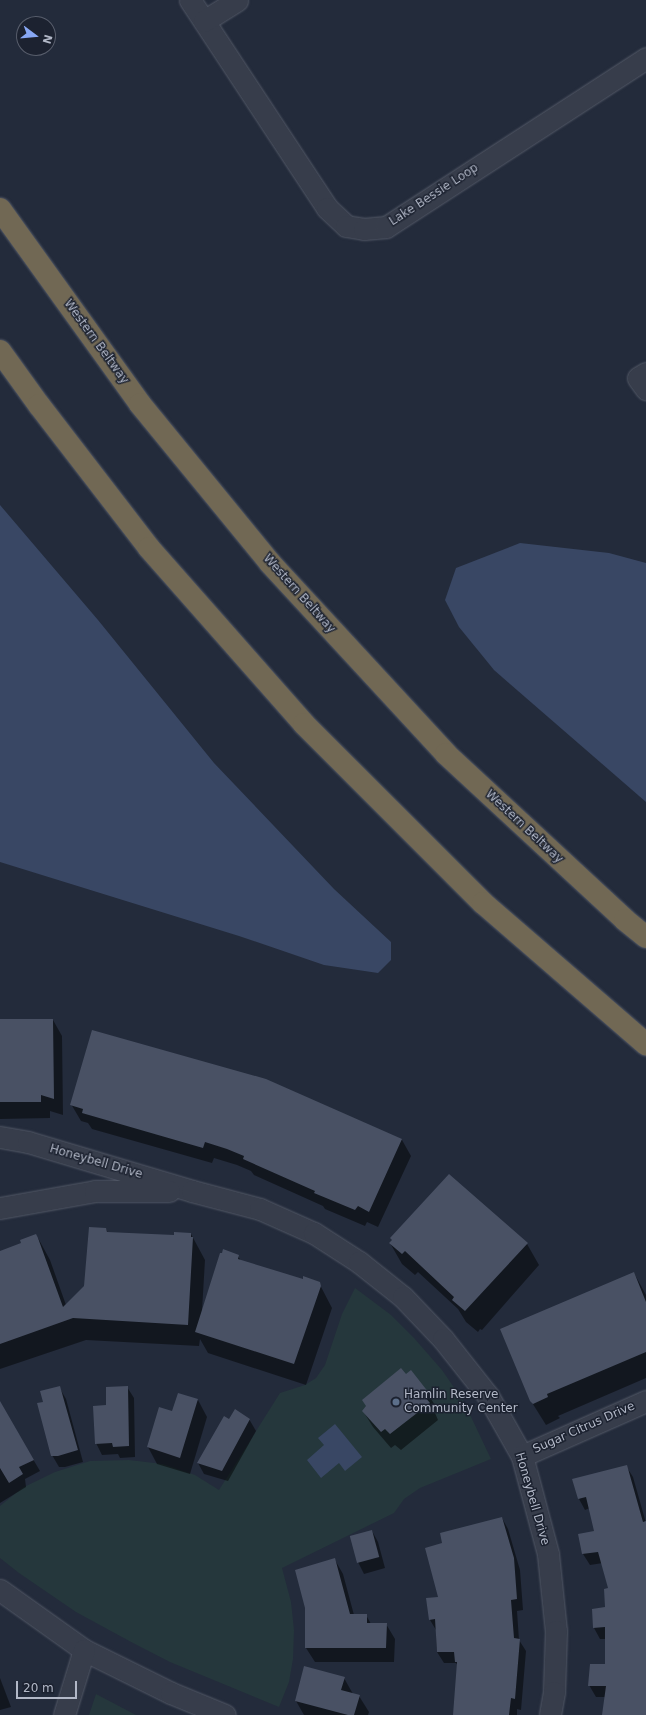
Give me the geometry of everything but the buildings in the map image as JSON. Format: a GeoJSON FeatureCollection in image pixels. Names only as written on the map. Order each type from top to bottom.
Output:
{"type":"FeatureCollection","features":[{"type":"Feature","properties":{"kind":"highway","name":"Western Beltway"},"geometry":{"type":"LineString","coordinates":[[0,209],[140,404],[270,563],[446,754],[625,920],[646,937]]}},
{"type":"Feature","properties":{"kind":"highway"},"geometry":{"type":"LineString","coordinates":[[0,351],[39,405],[149,548],[304,724],[483,903],[646,1044]]}},
{"type":"Feature","properties":{"kind":"street","name":"Lake Bessie Loop"},"geometry":{"type":"LineString","coordinates":[[190,0],[327,208],[346,226],[364,229],[386,227],[646,58]]}},
{"type":"Feature","properties":{"kind":"street"},"geometry":{"type":"LineString","coordinates":[[204,21],[237,0]]}},
{"type":"Feature","properties":{"kind":"street"},"geometry":{"type":"LineString","coordinates":[[646,373],[638,378],[646,389]]}},
{"type":"Feature","properties":{"kind":"street","name":"Honeybell Drive"},"geometry":{"type":"LineString","coordinates":[[0,1137],[28,1142],[260,1209],[314,1233],[359,1262],[403,1298],[443,1339],[488,1396],[522,1456],[548,1554],[556,1631],[554,1692],[550,1715]]}},
{"type":"Feature","properties":{"kind":"street","name":"Honeybell Drive"},"geometry":{"type":"LineString","coordinates":[[0,1208],[95,1191],[192,1190]]}},
{"type":"Feature","properties":{"kind":"street","name":"Sugar Citrus Drive"},"geometry":{"type":"LineString","coordinates":[[522,1456],[646,1401]]}},
{"type":"Feature","properties":{"kind":"street"},"geometry":{"type":"LineString","coordinates":[[0,1590],[84,1650],[170,1693],[224,1715]]}},
{"type":"Feature","properties":{"kind":"street"},"geometry":{"type":"LineString","coordinates":[[64,1715],[84,1650]]}},
{"type":"Feature","properties":{"kind":"shaded area"},"geometry":{"type":"Polygon","coordinates":[[[355,1288],[391,1315],[414,1338],[442,1370],[464,1402],[491,1459],[420,1488],[404,1499],[394,1513],[282,1568],[291,1602],[294,1630],[293,1659],[289,1682],[279,1707],[170,1662],[133,1643],[76,1612],[19,1573],[0,1558],[0,1506],[22,1488],[55,1472],[90,1461],[129,1460],[163,1464],[195,1475],[219,1490],[280,1393],[305,1385],[316,1378],[325,1365],[342,1314],[355,1288]]]}},
{"type":"Feature","properties":{"kind":"shaded area"},"geometry":{"type":"Polygon","coordinates":[[[96,1694],[136,1715],[89,1715],[96,1694]]]}},
{"type":"Feature","properties":{"kind":"water"},"geometry":{"type":"Polygon","coordinates":[[[0,505],[98,620],[214,763],[334,889],[391,942],[391,960],[378,973],[324,965],[239,936],[0,862],[0,505]]]}},
{"type":"Feature","properties":{"kind":"water"},"geometry":{"type":"Polygon","coordinates":[[[520,543],[609,553],[646,563],[646,802],[494,670],[459,627],[445,600],[456,568],[520,543]]]}},
{"type":"Feature","properties":{"kind":"water"},"geometry":{"type":"Polygon","coordinates":[[[335,1424],[362,1457],[345,1471],[339,1463],[321,1478],[307,1460],[324,1445],[318,1438],[335,1424]]]}},
{"type":"Feature","properties":{"kind":"place","name":"Hamlin Reserve Community Center"},"geometry":{"type":"Point","coordinates":[396,1402]}}]}
